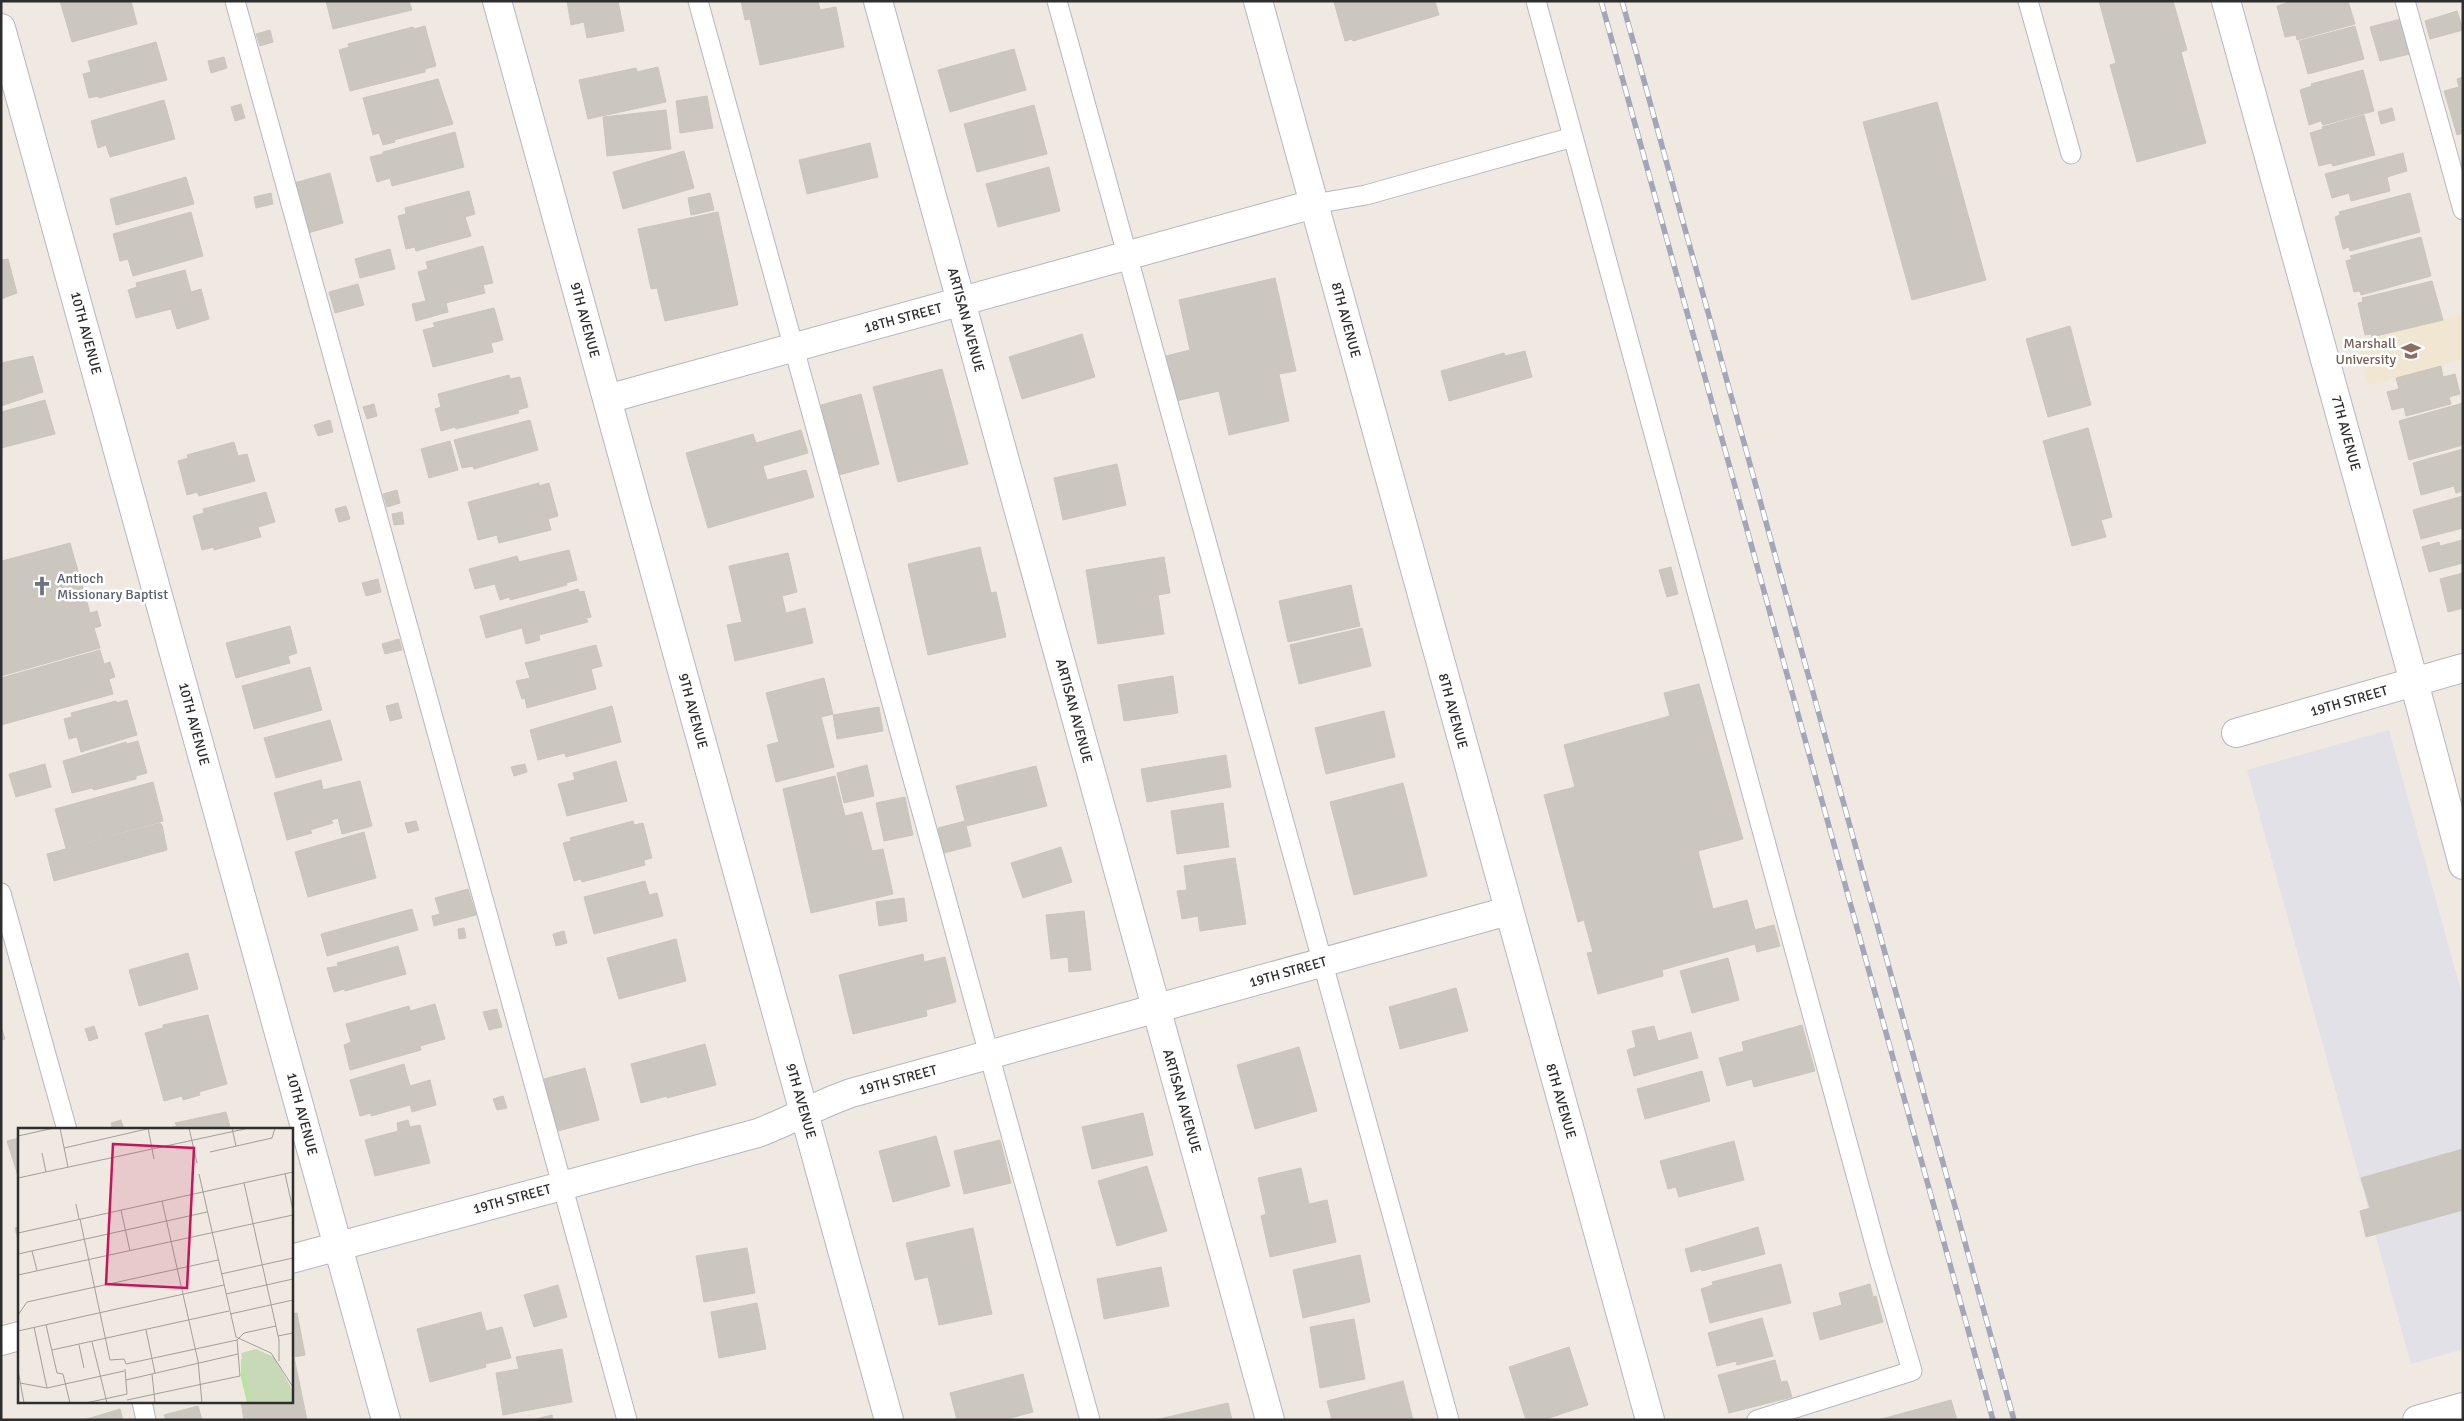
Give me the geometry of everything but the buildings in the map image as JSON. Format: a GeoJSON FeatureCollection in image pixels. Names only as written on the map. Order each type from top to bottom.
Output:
{"type":"FeatureCollection","features":[{"type":"Feature","properties":{"kind":"street","name":"9TH AVENUE"},"geometry":{"type":"LineString","coordinates":[[497,1],[889,1420]]}},
{"type":"Feature","properties":{"kind":"street","name":"ARTISAN AVENUE"},"geometry":{"type":"LineString","coordinates":[[878,1],[1270,1420]]}},
{"type":"Feature","properties":{"kind":"street","name":"8TH AVENUE"},"geometry":{"type":"LineString","coordinates":[[1258,1],[1650,1420]]}},
{"type":"Feature","properties":{"kind":"street","name":"7TH AVENUE"},"geometry":{"type":"LineString","coordinates":[[2226,1],[2463,865]]}},
{"type":"Feature","properties":{"kind":"street","name":"10TH AVENUE"},"geometry":{"type":"LineString","coordinates":[[1,28],[386,1420]]}},
{"type":"Feature","properties":{"kind":"street","name":"18TH STREET"},"geometry":{"type":"LineString","coordinates":[[607,399],[1314,204]]}},
{"type":"Feature","properties":{"kind":"street","name":"19TH STREET"},"geometry":{"type":"LineString","coordinates":[[2236,733],[2463,668]]}},
{"type":"Feature","properties":{"kind":"street","name":"19TH STREET"},"geometry":{"type":"LineString","coordinates":[[292,1258],[758,1133],[826,1101],[851,1093],[1508,911]]}},
{"type":"Feature","properties":{"kind":"street"},"geometry":{"type":"LineString","coordinates":[[1,1341],[18,1336]]}},
{"type":"Feature","properties":{"kind":"street"},"geometry":{"type":"LineString","coordinates":[[2417,1420],[2463,1407]]}},
{"type":"Feature","properties":{"kind":"lane"},"geometry":{"type":"LineString","coordinates":[[235,1],[627,1420]]}},
{"type":"Feature","properties":{"kind":"lane"},"geometry":{"type":"LineString","coordinates":[[698,1],[1090,1420]]}},
{"type":"Feature","properties":{"kind":"lane"},"geometry":{"type":"LineString","coordinates":[[1057,1],[1449,1420]]}},
{"type":"Feature","properties":{"kind":"lane"},"geometry":{"type":"LineString","coordinates":[[1536,1],[1876,1250],[1912,1371],[1757,1420]]}},
{"type":"Feature","properties":{"kind":"lane"},"geometry":{"type":"LineString","coordinates":[[2028,1],[2071,154]]}},
{"type":"Feature","properties":{"kind":"lane"},"geometry":{"type":"LineString","coordinates":[[2405,1],[2463,210]]}},
{"type":"Feature","properties":{"kind":"lane"},"geometry":{"type":"LineString","coordinates":[[1314,204],[1366,195],[1573,136]]}},
{"type":"Feature","properties":{"kind":"lane"},"geometry":{"type":"LineString","coordinates":[[1,893],[66,1128]]}},
{"type":"Feature","properties":{"kind":"lane"},"geometry":{"type":"LineString","coordinates":[[142,1404],[146,1420]]}},
{"type":"Feature","properties":{"kind":"shaded area","name":"Marshall University"},"geometry":{"type":"Polygon","coordinates":[[[2463,314],[2463,359],[2369,385],[2357,343],[2463,314]]]}},
{"type":"Feature","properties":{"kind":"shaded area"},"geometry":{"type":"Polygon","coordinates":[[[2389,730],[2463,998],[2463,1349],[2411,1364],[2247,770],[2389,730]]]}},
{"type":"Feature","properties":{"kind":"railway"},"geometry":{"type":"LineString","coordinates":[[1601,1],[1993,1420]]}},
{"type":"Feature","properties":{"kind":"railway"},"geometry":{"type":"LineString","coordinates":[[1622,1],[2014,1420]]}},
{"type":"Feature","properties":{"kind":"place","name":"Marshall University"},"geometry":{"type":"Point","coordinates":[2411,351]}},
{"type":"Feature","properties":{"kind":"place","name":"Antioch Missionary Baptist"},"geometry":{"type":"Point","coordinates":[42,586]}}]}
